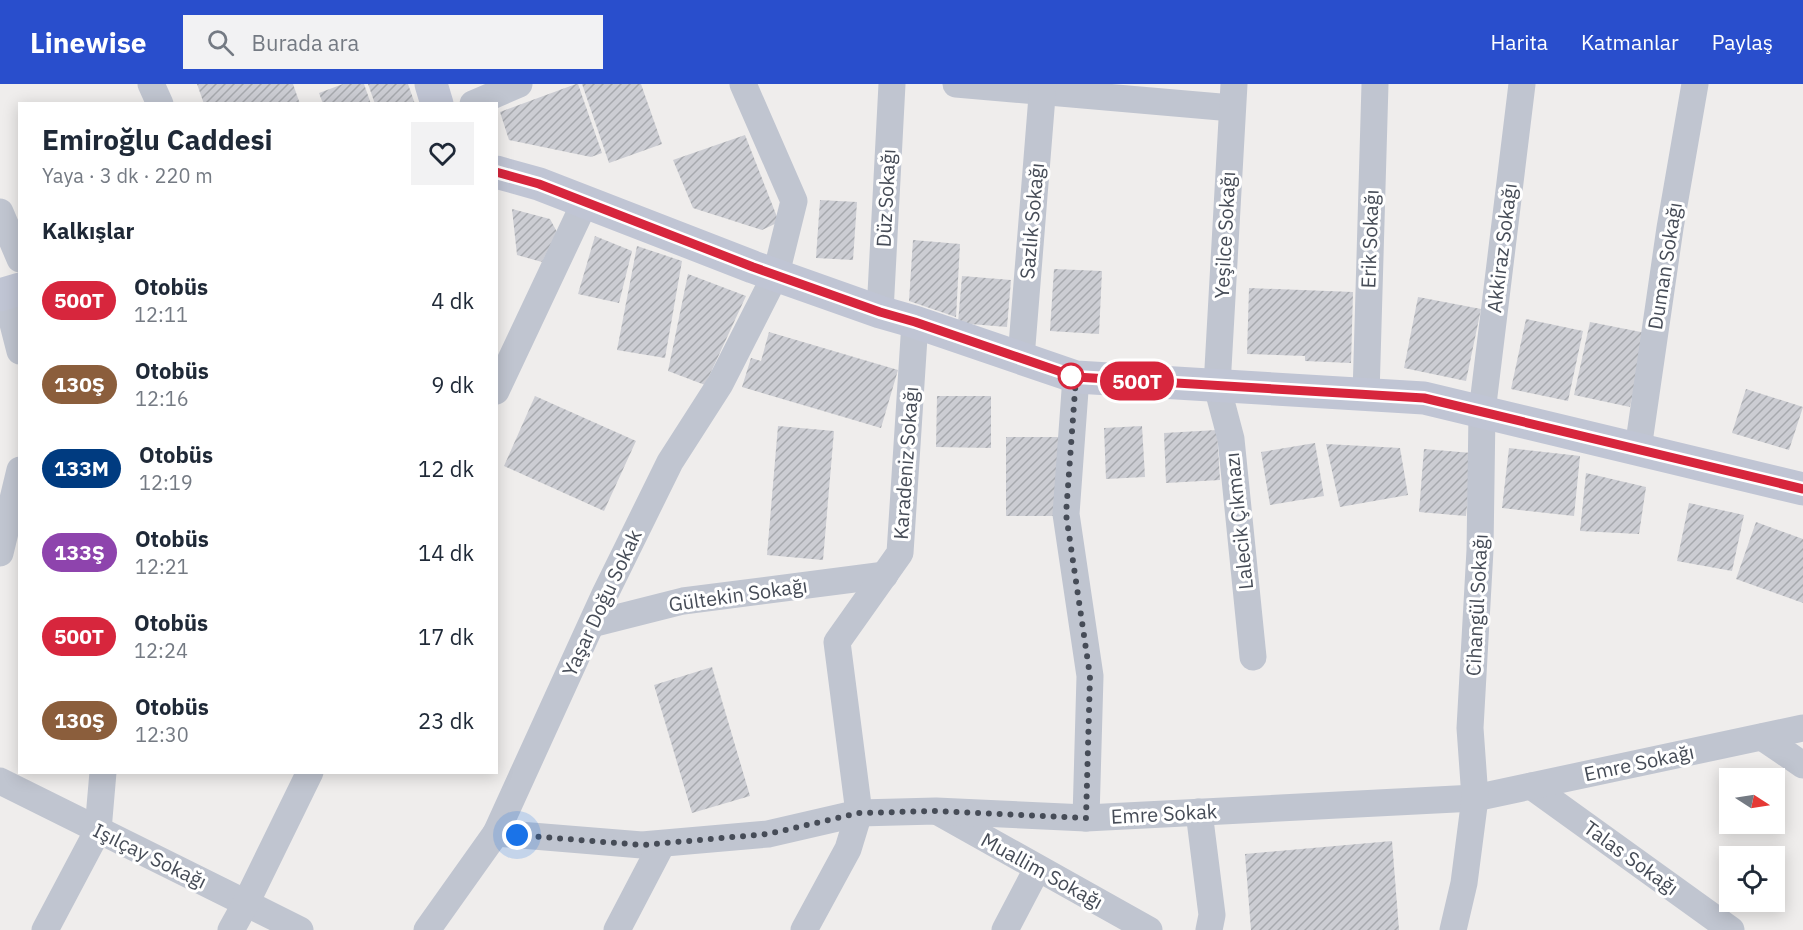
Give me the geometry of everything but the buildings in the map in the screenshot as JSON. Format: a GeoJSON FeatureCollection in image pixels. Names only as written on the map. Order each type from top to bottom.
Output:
{"type":"FeatureCollection","features":[{"type":"Feature","properties":{"kind":"street"},"geometry":{"type":"LineString","coordinates":[[151,84],[159,102]]}},
{"type":"Feature","properties":{"kind":"street"},"geometry":{"type":"LineString","coordinates":[[431,84],[436,102]]}},
{"type":"Feature","properties":{"kind":"street"},"geometry":{"type":"LineString","coordinates":[[478,102],[519,84]]}},
{"type":"Feature","properties":{"kind":"street","name":"Yaşar Doğu Sokak"},"geometry":{"type":"LineString","coordinates":[[427,930],[496,833],[592,624],[670,462],[720,384],[776,274],[794,201],[743,84]]}},
{"type":"Feature","properties":{"kind":"street","name":"Düz Sokağı"},"geometry":{"type":"LineString","coordinates":[[880,312],[892,84]]}},
{"type":"Feature","properties":{"kind":"street"},"geometry":{"type":"LineString","coordinates":[[956,84],[1233,96]]}},
{"type":"Feature","properties":{"kind":"street","name":"Erik Sokağı"},"geometry":{"type":"LineString","coordinates":[[1366,395],[1375,84]]}},
{"type":"Feature","properties":{"kind":"street","name":"Akkiraz Sokağı"},"geometry":{"type":"LineString","coordinates":[[1482,412],[1522,84]]}},
{"type":"Feature","properties":{"kind":"street","name":"Duman Sokağı"},"geometry":{"type":"LineString","coordinates":[[1638,449],[1670,228],[1695,84]]}},
{"type":"Feature","properties":{"kind":"street","name":"Sazlık Sokağı"},"geometry":{"type":"LineString","coordinates":[[1021,358],[1042,88]]}},
{"type":"Feature","properties":{"kind":"street","name":"Yeşilce Sokağı"},"geometry":{"type":"LineString","coordinates":[[1217,386],[1233,96]]}},
{"type":"Feature","properties":{"kind":"street"},"geometry":{"type":"LineString","coordinates":[[498,173],[539,184],[880,312],[1076,377],[1424,398],[1803,489]]}},
{"type":"Feature","properties":{"kind":"street"},"geometry":{"type":"LineString","coordinates":[[498,383],[506,353],[585,202]]}},
{"type":"Feature","properties":{"kind":"street"},"geometry":{"type":"LineString","coordinates":[[0,212],[18,254]]}},
{"type":"Feature","properties":{"kind":"street"},"geometry":{"type":"LineString","coordinates":[[6,295],[18,343]]}},
{"type":"Feature","properties":{"kind":"street","name":"Karadeniz Sokağı"},"geometry":{"type":"LineString","coordinates":[[804,930],[848,849],[859,813],[837,642],[900,553],[915,322]]}},
{"type":"Feature","properties":{"kind":"street"},"geometry":{"type":"LineString","coordinates":[[1076,377],[1066,514],[1090,676],[1086,818]]}},
{"type":"Feature","properties":{"kind":"street","name":"Lalecik Çıkmazı"},"geometry":{"type":"LineString","coordinates":[[1217,386],[1231,439],[1253,657]]}},
{"type":"Feature","properties":{"kind":"street","name":"Cihangül Sokağı"},"geometry":{"type":"LineString","coordinates":[[1453,930],[1464,883],[1475,798],[1470,728],[1480,550],[1482,412]]}},
{"type":"Feature","properties":{"kind":"street"},"geometry":{"type":"LineString","coordinates":[[0,553],[18,478]]}},
{"type":"Feature","properties":{"kind":"street","name":"Gültekin Sokağı"},"geometry":{"type":"LineString","coordinates":[[592,624],[683,601],[885,575]]}},
{"type":"Feature","properties":{"kind":"street","name":"Emre Sokağı"},"geometry":{"type":"LineString","coordinates":[[1475,798],[1803,728]]}},
{"type":"Feature","properties":{"kind":"street"},"geometry":{"type":"LineString","coordinates":[[1762,737],[1803,765]]}},
{"type":"Feature","properties":{"kind":"street"},"geometry":{"type":"LineString","coordinates":[[45,930],[98,830],[103,774]]}},
{"type":"Feature","properties":{"kind":"street"},"geometry":{"type":"LineString","coordinates":[[231,930],[309,774]]}},
{"type":"Feature","properties":{"kind":"street","name":"Işılçay Sokağı"},"geometry":{"type":"LineString","coordinates":[[0,781],[300,930]]}},
{"type":"Feature","properties":{"kind":"street","name":"Talas Sokağı"},"geometry":{"type":"LineString","coordinates":[[1531,786],[1731,930]]}},
{"type":"Feature","properties":{"kind":"street","name":"Emre Sokak"},"geometry":{"type":"LineString","coordinates":[[496,833],[642,845],[768,834],[859,813],[936,811],[1086,818],[1475,798]]}},
{"type":"Feature","properties":{"kind":"street","name":"Muallim Sokağı"},"geometry":{"type":"LineString","coordinates":[[936,811],[1149,930]]}},
{"type":"Feature","properties":{"kind":"street"},"geometry":{"type":"LineString","coordinates":[[1199,812],[1212,915],[1209,930]]}},
{"type":"Feature","properties":{"kind":"street"},"geometry":{"type":"LineString","coordinates":[[616,930],[662,844]]}},
{"type":"Feature","properties":{"kind":"street"},"geometry":{"type":"LineString","coordinates":[[1005,930],[1037,869]]}},
{"type":"Feature","properties":{"kind":"bus line","name":"500T"},"geometry":{"type":"LineString","coordinates":[[498,173],[539,184],[753,267],[880,312],[1076,377],[1424,398],[1803,489]]}},
{"type":"Feature","properties":{"kind":"route"},"geometry":{"type":"LineString","coordinates":[[517,835],[642,845],[768,834],[859,813],[936,811],[1086,818],[1090,676],[1066,514],[1076,377],[1071,376]]}}]}
